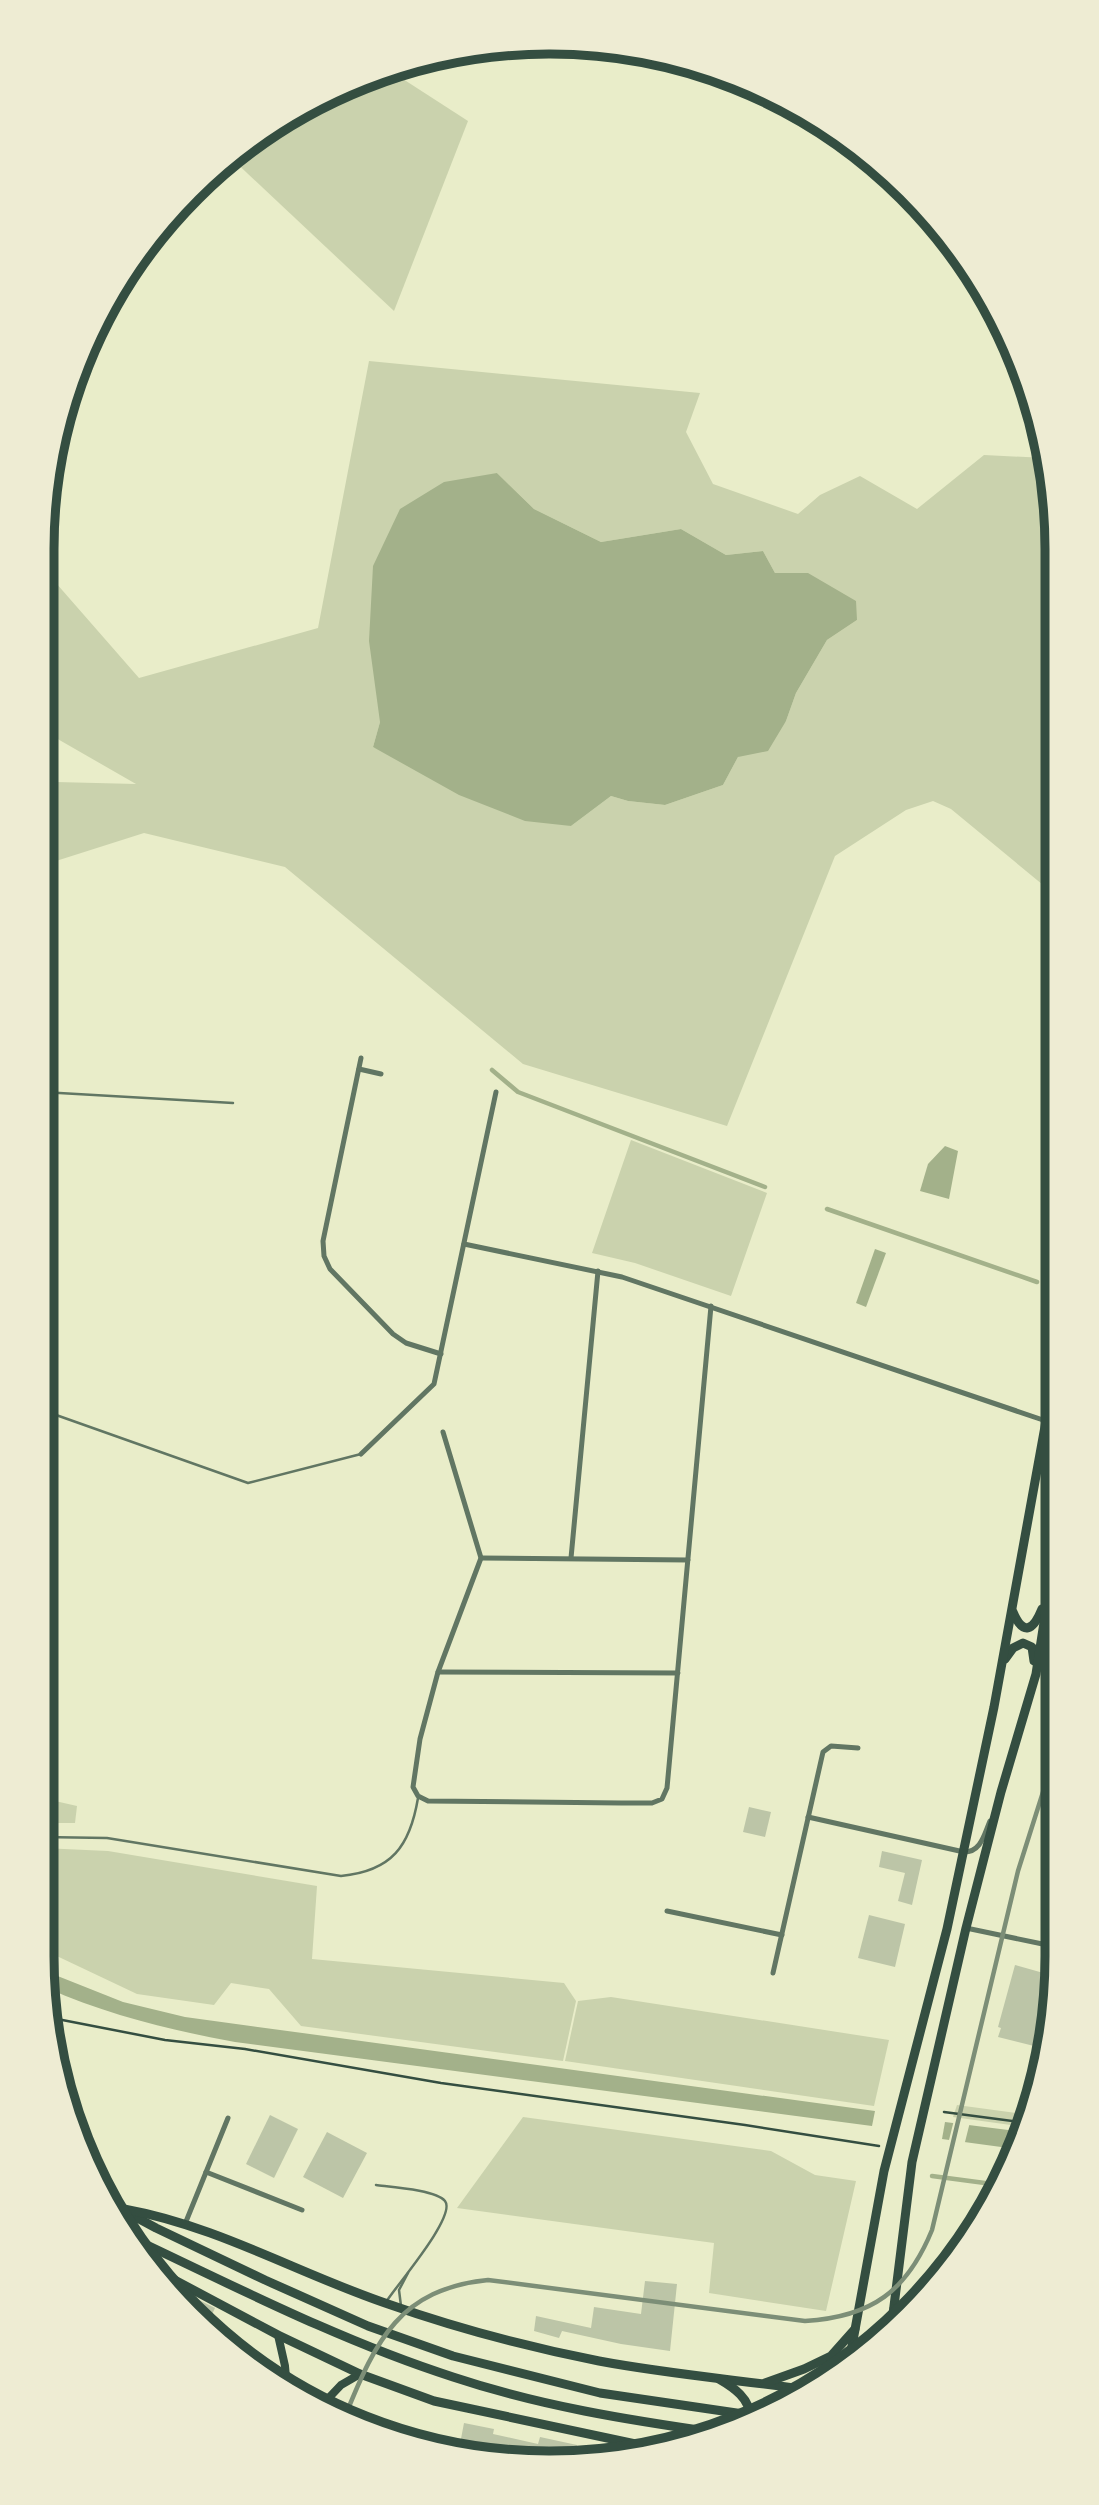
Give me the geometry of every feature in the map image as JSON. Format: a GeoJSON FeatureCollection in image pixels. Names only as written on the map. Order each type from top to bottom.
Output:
{"type":"FeatureCollection","features":[{"type":"Feature","properties":{"kind":"main road"},"geometry":{"type":"LineString","coordinates":[[852,2347],[889,2148],[947,1929],[964,1852],[1002,1666],[1045,1428]]}},
{"type":"Feature","properties":{"kind":"main road"},"geometry":{"type":"LineString","coordinates":[[1012,1610],[1018,1625],[1032,1627],[1045,1604]]}},
{"type":"Feature","properties":{"kind":"main road"},"geometry":{"type":"LineString","coordinates":[[896,2309],[912,2162],[966,1928],[1036,1674],[1045,1618]]}},
{"type":"Feature","properties":{"kind":"main road"},"geometry":{"type":"LineString","coordinates":[[1002,1666],[1013,1648],[1023,1643],[1029,1644],[1032,1647],[1036,1674]]}},
{"type":"Feature","properties":{"kind":"main road"},"geometry":{"type":"LineString","coordinates":[[125,2209],[162,2216],[185,2224],[385,2303],[474,2331],[596,2360],[791,2388]]}},
{"type":"Feature","properties":{"kind":"main road"},"geometry":{"type":"LineString","coordinates":[[125,2210],[156,2228],[368,2326],[453,2356],[600,2393],[738,2413]]}},
{"type":"Feature","properties":{"kind":"main road"},"geometry":{"type":"LineString","coordinates":[[149,2246],[361,2343],[452,2377],[511,2395],[595,2415],[693,2429]]}},
{"type":"Feature","properties":{"kind":"main road"},"geometry":{"type":"LineString","coordinates":[[176,2281],[278,2335],[360,2374],[434,2401],[633,2443]]}},
{"type":"Feature","properties":{"kind":"main road"},"geometry":{"type":"LineString","coordinates":[[763,2384],[831,2356],[855,2329]]}},
{"type":"Feature","properties":{"kind":"main road"},"geometry":{"type":"LineString","coordinates":[[278,2335],[286,2374]]}},
{"type":"Feature","properties":{"kind":"main road"},"geometry":{"type":"LineString","coordinates":[[328,2399],[341,2385],[360,2374]]}},
{"type":"Feature","properties":{"kind":"main road"},"geometry":{"type":"LineString","coordinates":[[714,2377],[731,2386],[743,2397],[749,2409]]}},
{"type":"Feature","properties":{"kind":"street"},"geometry":{"type":"LineString","coordinates":[[361,1058],[324,1241],[324,1256],[334,1273],[396,1337],[415,1347],[440,1354]]}},
{"type":"Feature","properties":{"kind":"street"},"geometry":{"type":"LineString","coordinates":[[359,1069],[381,1074]]}},
{"type":"Feature","properties":{"kind":"street"},"geometry":{"type":"LineString","coordinates":[[361,1454],[434,1384],[496,1091]]}},
{"type":"Feature","properties":{"kind":"street"},"geometry":{"type":"LineString","coordinates":[[464,1244],[622,1277],[1045,1422]]}},
{"type":"Feature","properties":{"kind":"street"},"geometry":{"type":"LineString","coordinates":[[571,1558],[598,1271]]}},
{"type":"Feature","properties":{"kind":"street"},"geometry":{"type":"LineString","coordinates":[[443,1432],[481,1558],[438,1672],[420,1739],[414,1787],[418,1796],[428,1801],[652,1803],[662,1799],[667,1788],[711,1306]]}},
{"type":"Feature","properties":{"kind":"street"},"geometry":{"type":"LineString","coordinates":[[481,1558],[688,1560]]}},
{"type":"Feature","properties":{"kind":"street"},"geometry":{"type":"LineString","coordinates":[[438,1672],[678,1674]]}},
{"type":"Feature","properties":{"kind":"street"},"geometry":{"type":"LineString","coordinates":[[773,1973],[823,1752],[831,1746],[858,1748]]}},
{"type":"Feature","properties":{"kind":"street"},"geometry":{"type":"LineString","coordinates":[[808,1817],[971,1852],[977,1848],[997,1810]]}},
{"type":"Feature","properties":{"kind":"street"},"geometry":{"type":"LineString","coordinates":[[667,1911],[782,1935]]}},
{"type":"Feature","properties":{"kind":"street"},"geometry":{"type":"LineString","coordinates":[[966,1928],[1045,1944]]}},
{"type":"Feature","properties":{"kind":"street"},"geometry":{"type":"LineString","coordinates":[[185,2224],[228,2118]]}},
{"type":"Feature","properties":{"kind":"street"},"geometry":{"type":"LineString","coordinates":[[206,2172],[302,2210]]}},
{"type":"Feature","properties":{"kind":"lane"},"geometry":{"type":"LineString","coordinates":[[54,1093],[233,1103]]}},
{"type":"Feature","properties":{"kind":"lane"},"geometry":{"type":"LineString","coordinates":[[54,1414],[248,1483],[361,1454]]}},
{"type":"Feature","properties":{"kind":"lane"},"geometry":{"type":"LineString","coordinates":[[54,1837],[107,1839],[341,1876],[357,1874],[382,1864],[400,1849],[414,1820],[418,1796]]}},
{"type":"Feature","properties":{"kind":"lane"},"geometry":{"type":"LineString","coordinates":[[376,2185],[426,2192],[446,2202],[448,2208],[443,2224],[385,2303]]}},
{"type":"Feature","properties":{"kind":"lane"},"geometry":{"type":"LineString","coordinates":[[402,2309],[399,2290],[414,2264]]}},
{"type":"Feature","properties":{"kind":"path"},"geometry":{"type":"LineString","coordinates":[[58,2019],[165,2040],[245,2049],[441,2084],[745,2125],[889,2148]]}},
{"type":"Feature","properties":{"kind":"path"},"geometry":{"type":"LineString","coordinates":[[944,2112],[1016,2121]]}},
{"type":"Feature","properties":{"kind":"shaded area"},"geometry":{"type":"Polygon","coordinates":[[[401,78],[468,121],[394,311],[238,165],[274,138],[330,105],[401,78]]]}},
{"type":"Feature","properties":{"kind":"shaded area"},"geometry":{"type":"Polygon","coordinates":[[[369,361],[700,393],[686,432],[713,484],[798,514],[820,495],[860,476],[917,509],[984,455],[1036,458],[1041,485],[1045,550],[1045,887],[951,809],[933,801],[906,810],[835,856],[727,1126],[523,1064],[285,867],[144,833],[54,860],[56,782],[136,784],[54,737],[54,581],[139,678],[318,628],[369,361]],[[497,473],[380,722],[373,747],[571,826],[611,796],[628,801],[665,805],[723,785],[738,757],[786,721],[796,693],[827,640],[857,620],[808,574],[775,573],[763,551],[726,555],[681,529],[601,542],[534,509],[497,473]]]}},
{"type":"Feature","properties":{"kind":"shaded area"},"geometry":{"type":"Polygon","coordinates":[[[497,473],[534,509],[601,542],[681,529],[726,555],[763,551],[775,573],[808,573],[856,601],[857,620],[827,640],[796,693],[786,721],[768,751],[738,757],[723,785],[665,805],[628,801],[611,796],[571,826],[525,821],[459,795],[373,747],[380,722],[369,641],[373,566],[400,509],[444,482],[497,473]]]}},
{"type":"Feature","properties":{"kind":"shaded area"},"geometry":{"type":"Polygon","coordinates":[[[631,1140],[767,1193],[731,1296],[635,1263],[592,1253],[631,1140]]]}},
{"type":"Feature","properties":{"kind":"shaded area"},"geometry":{"type":"Polygon","coordinates":[[[945,1146],[958,1151],[949,1199],[920,1191],[928,1164],[945,1146]]]}},
{"type":"Feature","properties":{"kind":"shaded area"},"geometry":{"type":"Polygon","coordinates":[[[875,1249],[886,1253],[866,1307],[856,1303],[875,1249]]]}},
{"type":"Feature","properties":{"kind":"shaded area"},"geometry":{"type":"Polygon","coordinates":[[[54,1801],[77,1806],[75,1823],[54,1823],[54,1801]]]}},
{"type":"Feature","properties":{"kind":"shaded area"},"geometry":{"type":"Polygon","coordinates":[[[54,1849],[108,1851],[317,1886],[312,1959],[564,1983],[576,2001],[563,2061],[301,2026],[269,1989],[231,1983],[214,2005],[137,1994],[54,1955],[54,1849]]]}},
{"type":"Feature","properties":{"kind":"shaded area"},"geometry":{"type":"Polygon","coordinates":[[[55,1975],[123,2002],[185,2017],[875,2111],[872,2126],[235,2042],[140,2021],[55,1992],[55,1975]]]}},
{"type":"Feature","properties":{"kind":"shaded area"},"geometry":{"type":"Polygon","coordinates":[[[611,1997],[889,2040],[874,2106],[565,2061],[578,2001],[611,1997]]]}},
{"type":"Feature","properties":{"kind":"shaded area"},"geometry":{"type":"Polygon","coordinates":[[[957,2105],[1019,2113],[1014,2125],[953,2117],[957,2105]]]}},
{"type":"Feature","properties":{"kind":"shaded area"},"geometry":{"type":"Polygon","coordinates":[[[523,2117],[771,2151],[815,2175],[856,2181],[826,2311],[709,2293],[714,2243],[457,2208],[523,2117]]]}},
{"type":"Feature","properties":{"kind":"shaded area"},"geometry":{"type":"Polygon","coordinates":[[[945,2122],[1012,2131],[1006,2148],[942,2139],[945,2122]]]}},
{"type":"Feature","properties":{"kind":"pier"},"geometry":{"type":"Polygon","coordinates":[[[954,2120],[970,2122],[964,2146],[948,2144],[954,2120]]]}},
{"type":"Feature","properties":{"kind":"building"},"geometry":{"type":"Polygon","coordinates":[[[749,1807],[771,1812],[765,1837],[743,1832],[749,1807]]]}},
{"type":"Feature","properties":{"kind":"building"},"geometry":{"type":"Polygon","coordinates":[[[882,1851],[922,1860],[912,1905],[898,1901],[905,1873],[879,1867],[882,1851]]]}},
{"type":"Feature","properties":{"kind":"building"},"geometry":{"type":"Polygon","coordinates":[[[869,1915],[905,1924],[895,1967],[858,1958],[869,1915]]]}},
{"type":"Feature","properties":{"kind":"building"},"geometry":{"type":"Polygon","coordinates":[[[1015,1965],[1044,1973],[1036,2047],[998,2037],[1001,2028],[998,2027],[1015,1965]]]}},
{"type":"Feature","properties":{"kind":"building"},"geometry":{"type":"Polygon","coordinates":[[[270,2115],[298,2129],[274,2178],[246,2164],[270,2115]]]}},
{"type":"Feature","properties":{"kind":"building"},"geometry":{"type":"Polygon","coordinates":[[[327,2132],[367,2153],[343,2198],[303,2177],[327,2132]]]}},
{"type":"Feature","properties":{"kind":"building"},"geometry":{"type":"Polygon","coordinates":[[[645,2281],[677,2284],[670,2351],[562,2331],[559,2338],[534,2331],[536,2316],[591,2328],[594,2307],[641,2314],[645,2281]]]}},
{"type":"Feature","properties":{"kind":"building"},"geometry":{"type":"Polygon","coordinates":[[[199,2300],[215,2308],[211,2317],[199,2306],[199,2300]]]}},
{"type":"Feature","properties":{"kind":"building"},"geometry":{"type":"Polygon","coordinates":[[[464,2423],[494,2429],[493,2434],[538,2444],[540,2437],[577,2445],[576,2449],[580,2450],[517,2450],[460,2442],[464,2423]]]}},
{"type":"Feature","properties":{"kind":"waterway"},"geometry":{"type":"LineString","coordinates":[[492,1070],[518,1092],[765,1187]]}},
{"type":"Feature","properties":{"kind":"waterway"},"geometry":{"type":"LineString","coordinates":[[827,1209],[1037,1282]]}},
{"type":"Feature","properties":{"kind":"waterway"},"geometry":{"type":"LineString","coordinates":[[932,2176],[989,2184]]}},
{"type":"Feature","properties":{"kind":"railway"},"geometry":{"type":"LineString","coordinates":[[348,2408],[368,2363],[395,2323],[412,2307],[433,2294],[458,2285],[488,2280],[805,2321],[850,2314],[868,2307],[898,2285],[911,2269],[932,2230],[1018,1871],[1045,1786]]}}]}
